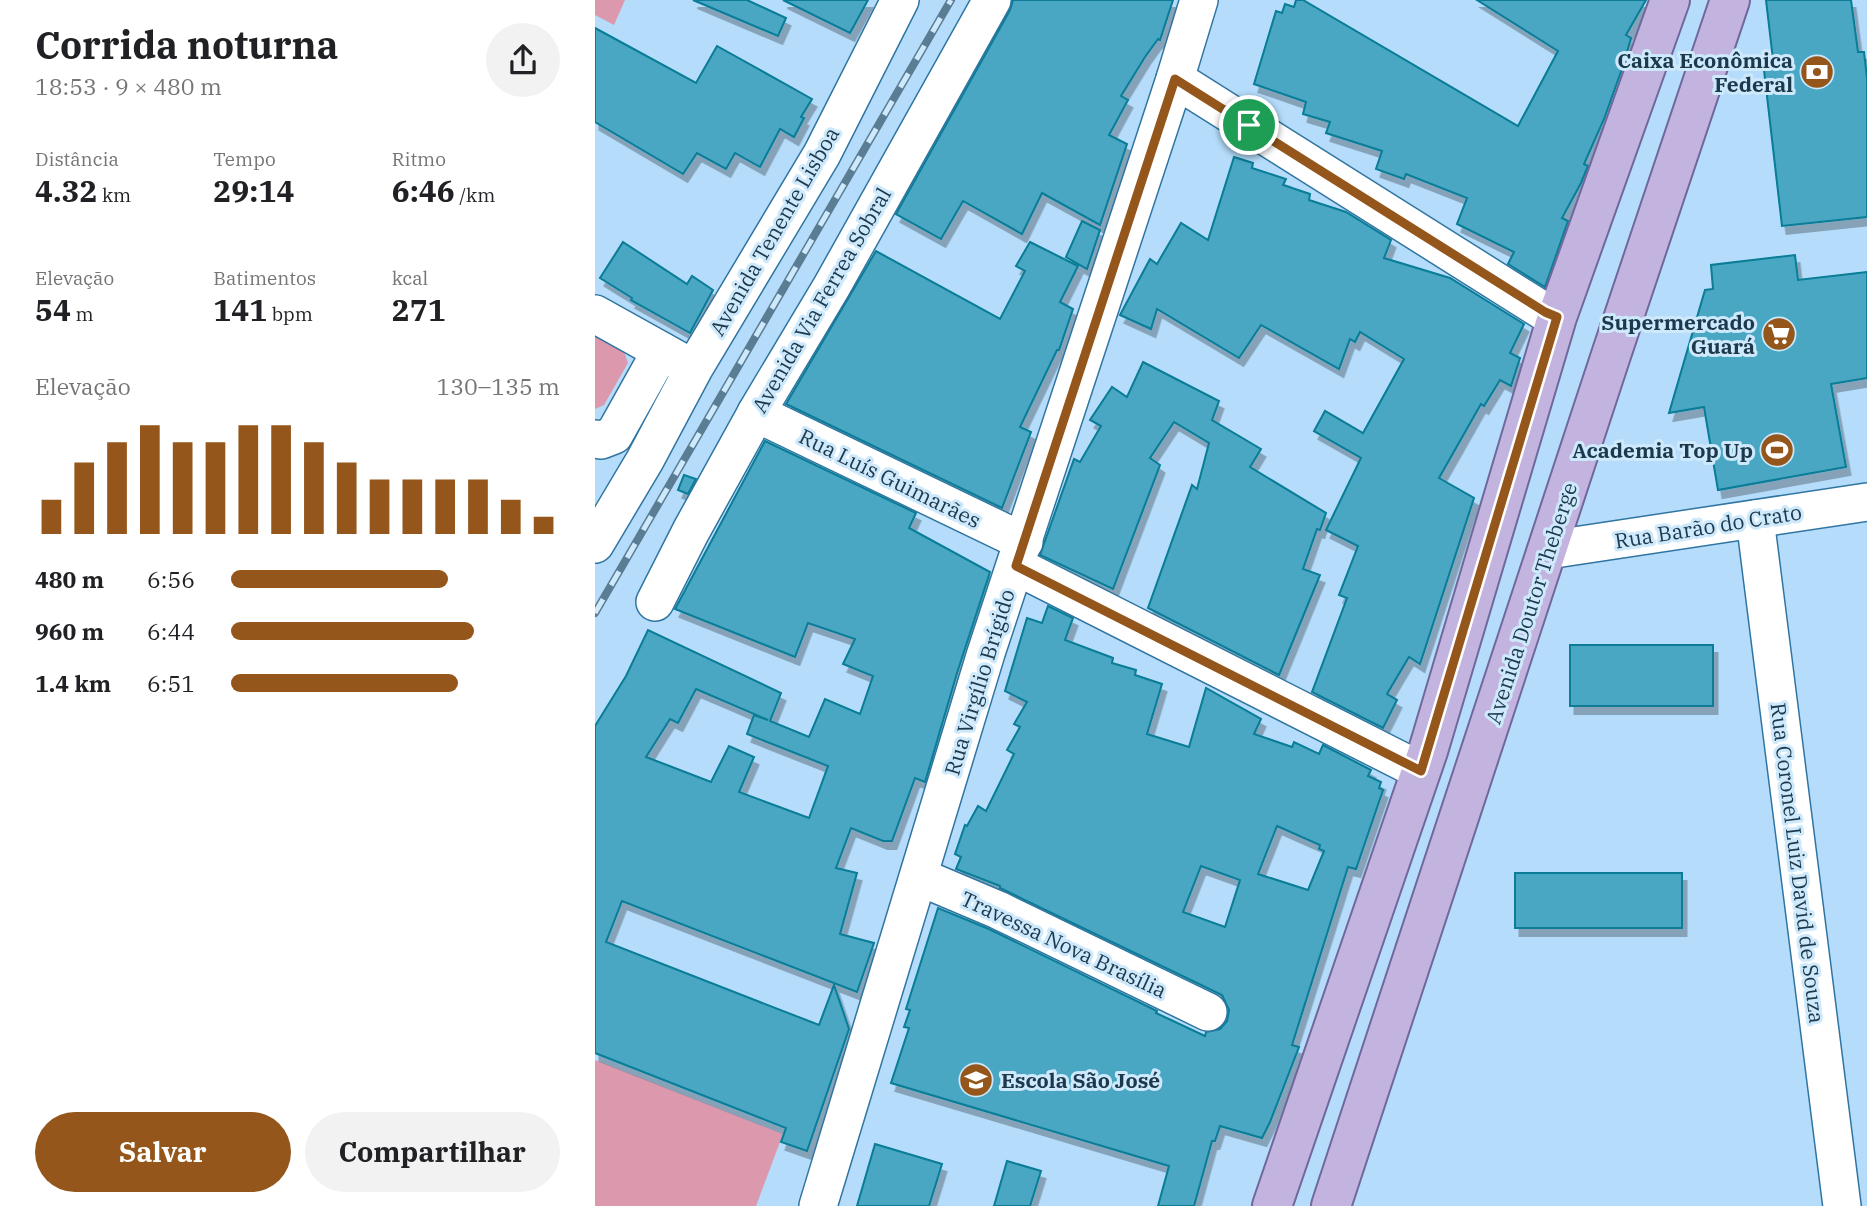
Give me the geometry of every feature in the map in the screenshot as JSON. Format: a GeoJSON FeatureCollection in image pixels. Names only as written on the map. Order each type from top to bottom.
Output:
{"type":"FeatureCollection","features":[{"type":"Feature","properties":{"kind":"main road"},"geometry":{"type":"LineString","coordinates":[[1272,1206],[1425,761],[1557,317],[1670,0]]}},
{"type":"Feature","properties":{"kind":"main road","name":"Avenida Doutor Theberge"},"geometry":{"type":"LineString","coordinates":[[1331,1206],[1615,343],[1731,0]]}},
{"type":"Feature","properties":{"kind":"main road"},"geometry":{"type":"LineString","coordinates":[[1425,761],[1476,769]]}},
{"type":"Feature","properties":{"kind":"street","name":"Avenida Tenente Lisboa"},"geometry":{"type":"LineString","coordinates":[[595,544],[645,460],[694,368],[822,154],[900,0]]}},
{"type":"Feature","properties":{"kind":"street","name":"Avenida Via Ferrea Sobral"},"geometry":{"type":"LineString","coordinates":[[655,602],[756,413],[832,286],[992,0]]}},
{"type":"Feature","properties":{"kind":"street","name":"Rua Virgílio Brígido"},"geometry":{"type":"LineString","coordinates":[[818,1206],[986,653],[1199,0]]}},
{"type":"Feature","properties":{"kind":"street"},"geometry":{"type":"LineString","coordinates":[[1175,79],[1545,312],[1557,317]]}},
{"type":"Feature","properties":{"kind":"street"},"geometry":{"type":"LineString","coordinates":[[595,314],[694,368]]}},
{"type":"Feature","properties":{"kind":"street"},"geometry":{"type":"LineString","coordinates":[[595,439],[601,440],[614,435],[661,351]]}},
{"type":"Feature","properties":{"kind":"street","name":"Rua Luís Guimarães"},"geometry":{"type":"LineString","coordinates":[[756,413],[1020,554],[1425,761]]}},
{"type":"Feature","properties":{"kind":"street","name":"Rua Barão do Crato"},"geometry":{"type":"LineString","coordinates":[[1548,550],[1867,502]]}},
{"type":"Feature","properties":{"kind":"street","name":"Rua Coronel Luiz David de Souza"},"geometry":{"type":"LineString","coordinates":[[1755,519],[1842,1206]]}},
{"type":"Feature","properties":{"kind":"street","name":"Travessa Nova Brasília"},"geometry":{"type":"LineString","coordinates":[[920,877],[998,910],[1208,1012]]}},
{"type":"Feature","properties":{"kind":"shaded area"},"geometry":{"type":"Polygon","coordinates":[[[595,0],[625,0],[614,25],[595,15],[595,0]]]}},
{"type":"Feature","properties":{"kind":"shaded area"},"geometry":{"type":"Polygon","coordinates":[[[595,331],[622,346],[628,363],[604,405],[595,409],[595,331]]]}},
{"type":"Feature","properties":{"kind":"shaded area"},"geometry":{"type":"Polygon","coordinates":[[[595,1060],[783,1134],[756,1206],[595,1206],[595,1060]]]}},
{"type":"Feature","properties":{"kind":"building"},"geometry":{"type":"Polygon","coordinates":[[[693,0],[747,0],[786,18],[778,36],[693,0]]]}},
{"type":"Feature","properties":{"kind":"building"},"geometry":{"type":"Polygon","coordinates":[[[783,0],[868,0],[850,33],[783,0]]]}},
{"type":"Feature","properties":{"kind":"building"},"geometry":{"type":"Polygon","coordinates":[[[1013,0],[1173,0],[1160,40],[1158,39],[1145,57],[1121,96],[1128,100],[1109,135],[1127,144],[1100,225],[1042,193],[1022,234],[963,201],[941,239],[896,214],[1010,10],[1013,0]]]}},
{"type":"Feature","properties":{"kind":"building"},"geometry":{"type":"Polygon","coordinates":[[[1296,0],[1303,0],[1518,126],[1558,51],[1477,0],[1646,0],[1626,35],[1631,38],[1623,66],[1584,164],[1588,166],[1562,218],[1568,221],[1545,287],[1508,264],[1514,252],[1457,224],[1467,198],[1406,174],[1404,179],[1376,169],[1382,151],[1326,133],[1330,122],[1303,114],[1306,102],[1254,84],[1276,11],[1282,13],[1285,4],[1294,7],[1296,0]]]}},
{"type":"Feature","properties":{"kind":"building"},"geometry":{"type":"Polygon","coordinates":[[[1766,0],[1851,0],[1858,52],[1864,52],[1867,78],[1867,217],[1782,226],[1764,70],[1774,68],[1766,0]]]}},
{"type":"Feature","properties":{"kind":"building"},"geometry":{"type":"Polygon","coordinates":[[[595,28],[696,83],[717,46],[812,99],[801,117],[804,118],[794,137],[780,129],[760,167],[735,153],[726,169],[697,153],[683,174],[595,122],[595,28]]]}},
{"type":"Feature","properties":{"kind":"building"},"geometry":{"type":"Polygon","coordinates":[[[1234,157],[1253,163],[1252,168],[1286,179],[1283,185],[1310,194],[1309,200],[1346,212],[1391,240],[1384,258],[1450,278],[1524,324],[1510,353],[1520,358],[1511,386],[1500,380],[1484,406],[1481,404],[1439,478],[1474,498],[1420,664],[1409,657],[1387,694],[1397,700],[1383,728],[1312,692],[1347,598],[1339,595],[1358,546],[1326,530],[1361,458],[1314,431],[1325,411],[1363,433],[1404,359],[1360,332],[1355,342],[1350,339],[1339,369],[1261,325],[1239,358],[1157,309],[1151,329],[1120,315],[1150,259],[1157,264],[1181,223],[1208,240],[1234,157]]]}},
{"type":"Feature","properties":{"kind":"building"},"geometry":{"type":"Polygon","coordinates":[[[1082,221],[1100,230],[1087,269],[1066,257],[1082,221]]]}},
{"type":"Feature","properties":{"kind":"building"},"geometry":{"type":"Polygon","coordinates":[[[623,242],[687,284],[692,276],[713,290],[690,333],[631,300],[632,298],[600,278],[623,242]]]}},
{"type":"Feature","properties":{"kind":"building"},"geometry":{"type":"Polygon","coordinates":[[[1030,242],[1078,266],[1060,302],[1073,309],[1059,350],[1020,427],[1031,432],[1002,508],[786,404],[876,251],[1000,319],[1025,271],[1016,266],[1030,242]]]}},
{"type":"Feature","properties":{"kind":"building","name":"Supermercado Guará"},"geometry":{"type":"Polygon","coordinates":[[[1795,255],[1798,280],[1867,272],[1867,378],[1831,384],[1846,467],[1718,490],[1704,407],[1669,413],[1705,290],[1713,289],[1711,265],[1795,255]]]}},
{"type":"Feature","properties":{"kind":"building"},"geometry":{"type":"Polygon","coordinates":[[[1143,362],[1219,401],[1212,420],[1261,449],[1250,467],[1326,513],[1320,530],[1317,529],[1303,569],[1320,575],[1279,675],[1148,608],[1192,485],[1197,489],[1209,443],[1174,422],[1150,458],[1160,465],[1113,589],[1040,555],[1074,459],[1080,462],[1101,426],[1090,420],[1112,387],[1127,397],[1143,362]]]}},
{"type":"Feature","properties":{"kind":"building"},"geometry":{"type":"Polygon","coordinates":[[[765,441],[916,513],[909,528],[990,572],[925,782],[915,778],[892,841],[883,841],[851,828],[836,868],[857,873],[840,934],[874,943],[857,992],[622,901],[606,942],[819,1025],[834,985],[849,1029],[807,1151],[781,1142],[786,1128],[595,1053],[595,726],[626,676],[648,630],[781,693],[770,721],[809,737],[825,699],[860,714],[873,676],[843,664],[855,639],[808,623],[795,657],[675,609],[765,441]],[[696,689],[678,723],[670,719],[646,757],[711,782],[729,746],[754,757],[739,792],[809,818],[828,766],[747,734],[754,715],[768,720],[696,689]]]}},
{"type":"Feature","properties":{"kind":"building"},"geometry":{"type":"Polygon","coordinates":[[[684,475],[696,479],[688,494],[678,490],[684,475]]]}},
{"type":"Feature","properties":{"kind":"building"},"geometry":{"type":"Polygon","coordinates":[[[1048,606],[1073,618],[1065,640],[1113,658],[1112,663],[1136,670],[1135,675],[1162,684],[1147,734],[1189,747],[1206,688],[1261,719],[1254,734],[1292,747],[1294,742],[1319,754],[1323,745],[1371,770],[1368,776],[1381,782],[1379,788],[1383,790],[1356,869],[1348,867],[1292,1045],[1299,1047],[1270,1122],[1262,1138],[1220,1126],[1215,1141],[1212,1141],[1194,1206],[1158,1206],[1169,1166],[891,1083],[909,1028],[904,1027],[910,1010],[906,1009],[938,908],[989,929],[1205,1036],[1206,1032],[1220,1029],[1227,1021],[1229,1010],[1222,995],[1000,886],[956,869],[961,857],[955,854],[965,825],[967,826],[978,806],[986,811],[1014,754],[1007,750],[1020,727],[1014,724],[1027,702],[1005,691],[1027,618],[1042,623],[1048,606]],[[1277,826],[1258,874],[1308,890],[1324,851],[1319,849],[1320,845],[1277,826]],[[1201,866],[1183,912],[1225,927],[1240,880],[1201,866]]]}},
{"type":"Feature","properties":{"kind":"building"},"geometry":{"type":"Polygon","coordinates":[[[1570,645],[1713,645],[1713,706],[1570,706],[1570,645]]]}},
{"type":"Feature","properties":{"kind":"building"},"geometry":{"type":"Polygon","coordinates":[[[1515,873],[1682,873],[1682,928],[1515,928],[1515,873]]]}},
{"type":"Feature","properties":{"kind":"building"},"geometry":{"type":"Polygon","coordinates":[[[875,1144],[942,1164],[929,1206],[857,1206],[875,1144]]]}},
{"type":"Feature","properties":{"kind":"building"},"geometry":{"type":"Polygon","coordinates":[[[1007,1161],[1041,1171],[1030,1206],[994,1206],[1007,1161]]]}},
{"type":"Feature","properties":{"kind":"railway"},"geometry":{"type":"LineString","coordinates":[[595,613],[951,0]]}},
{"type":"Feature","properties":{"kind":"place","name":"Caixa Econômica Federal"},"geometry":{"type":"Point","coordinates":[1817,72]}},
{"type":"Feature","properties":{"kind":"place","name":"Supermercado Guará"},"geometry":{"type":"Point","coordinates":[1779,334]}},
{"type":"Feature","properties":{"kind":"place","name":"Academia Top Up"},"geometry":{"type":"Point","coordinates":[1777,450]}},
{"type":"Feature","properties":{"kind":"place","name":"Escola São José"},"geometry":{"type":"Point","coordinates":[976,1080]}},
{"type":"Feature","properties":{"kind":"route"},"geometry":{"type":"LineString","coordinates":[[1175,79],[1249,125],[1545,312],[1557,317],[1421,771],[1016,566],[1175,79]]}}]}
